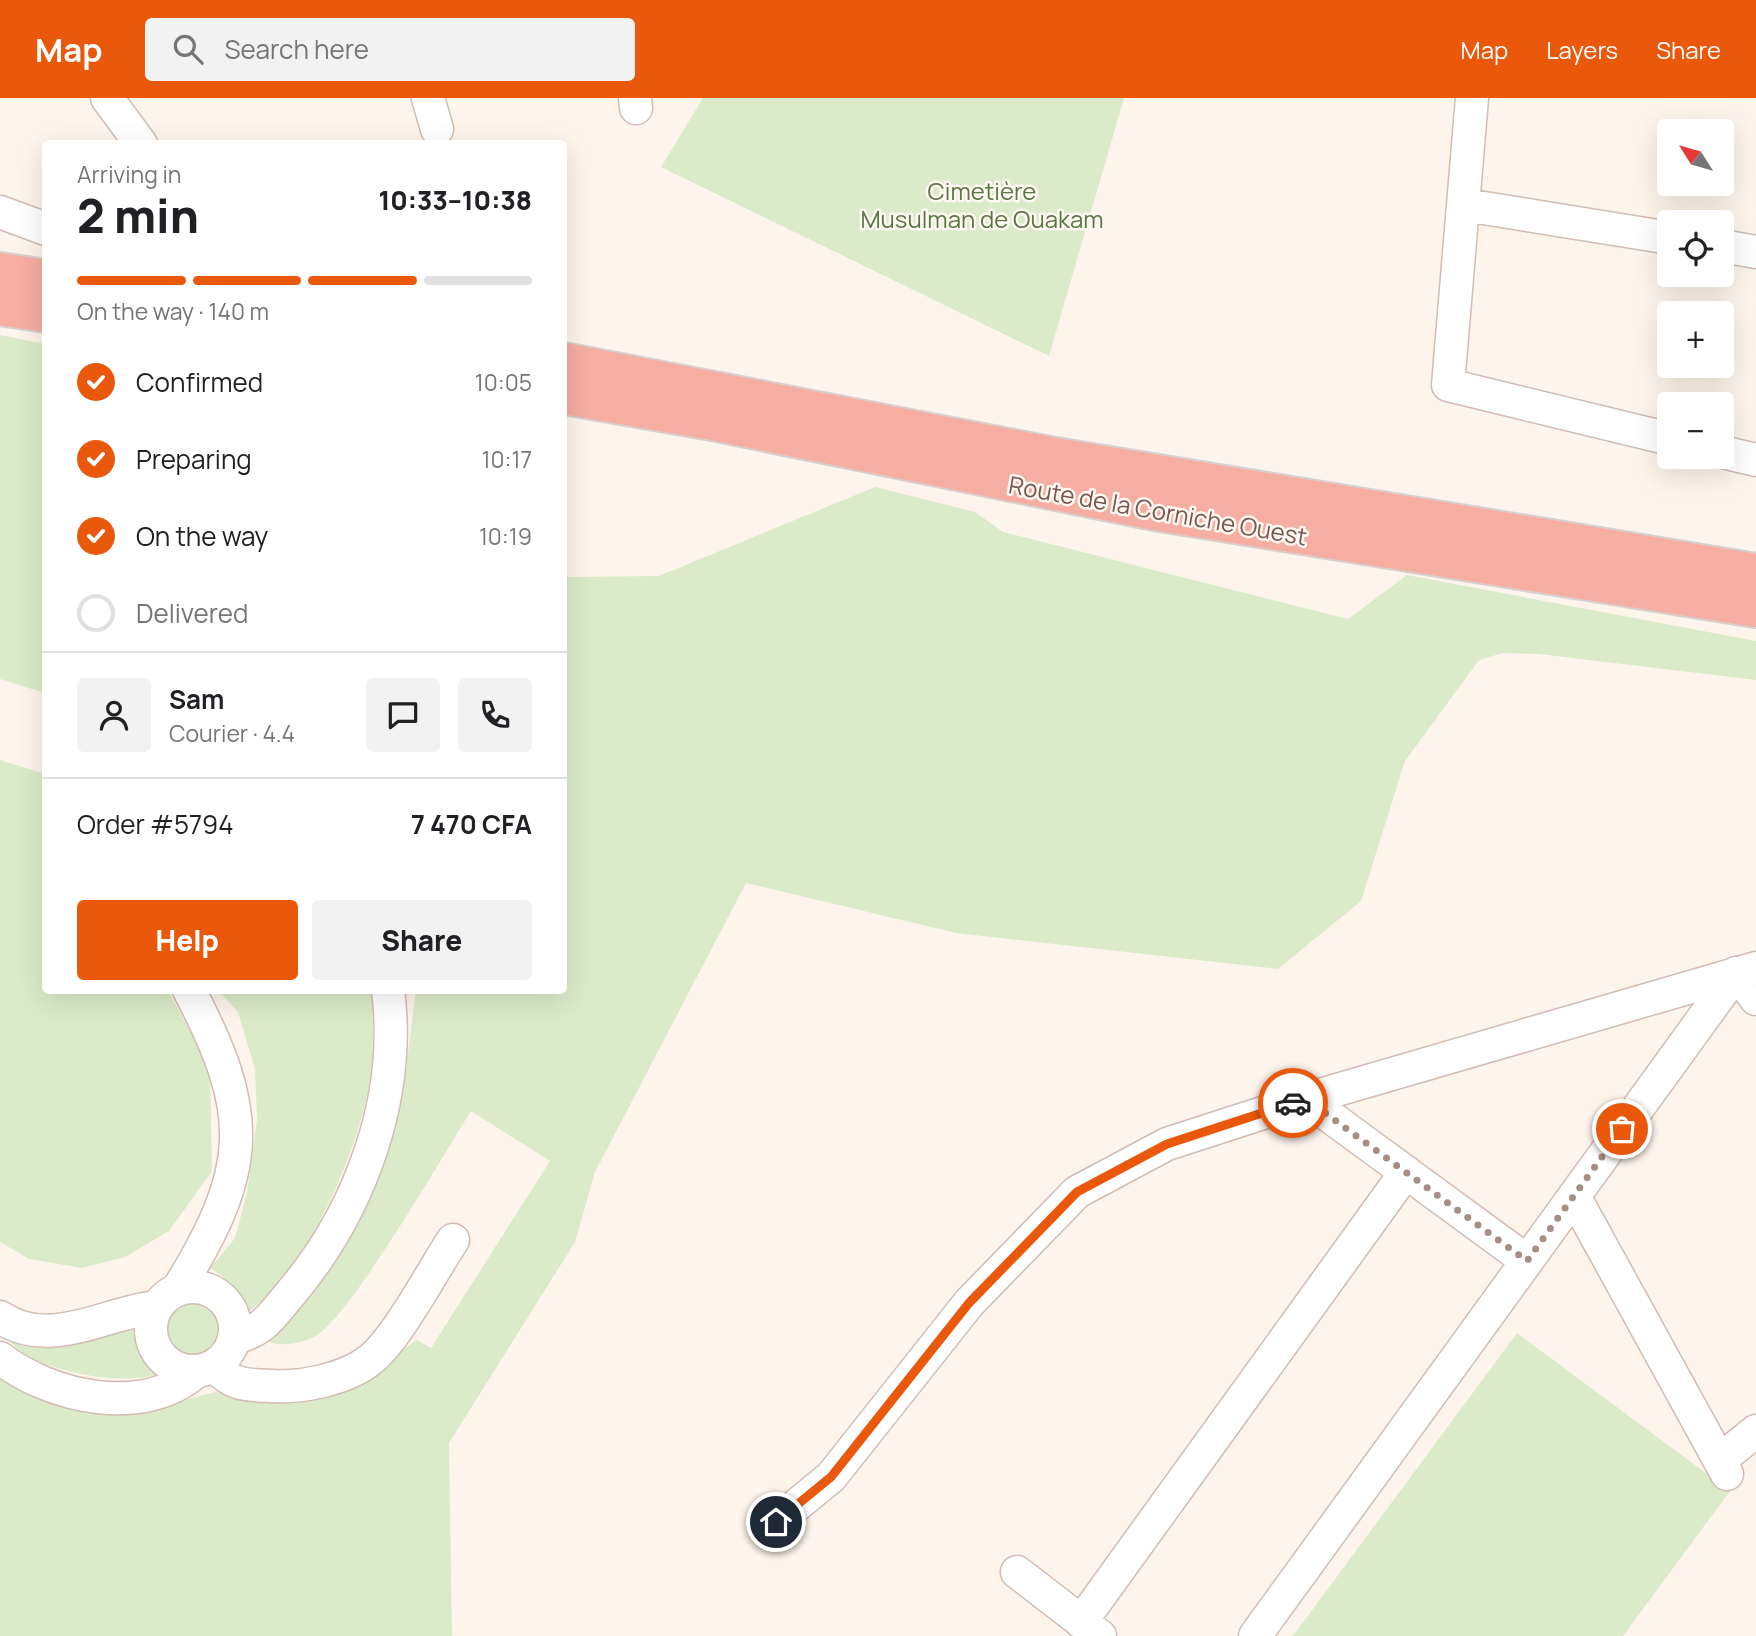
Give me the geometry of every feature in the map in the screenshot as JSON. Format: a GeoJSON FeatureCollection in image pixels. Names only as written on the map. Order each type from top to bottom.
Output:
{"type":"FeatureCollection","features":[{"type":"Feature","properties":{"kind":"highway"},"geometry":{"type":"LineString","coordinates":[[0,272],[42,278]]}},
{"type":"Feature","properties":{"kind":"highway"},"geometry":{"type":"LineString","coordinates":[[0,306],[42,312]]}},
{"type":"Feature","properties":{"kind":"highway","name":"Route de la Corniche Ouest"},"geometry":{"type":"LineString","coordinates":[[567,363],[1055,457],[1756,573]]}},
{"type":"Feature","properties":{"kind":"highway","name":"Route de la Corniche Ouest"},"geometry":{"type":"LineString","coordinates":[[567,397],[707,420],[1154,511],[1756,608]]}},
{"type":"Feature","properties":{"kind":"street"},"geometry":{"type":"LineString","coordinates":[[107,98],[138,140]]}},
{"type":"Feature","properties":{"kind":"street"},"geometry":{"type":"LineString","coordinates":[[428,98],[437,128]]}},
{"type":"Feature","properties":{"kind":"street"},"geometry":{"type":"LineString","coordinates":[[1472,98],[1448,385],[1657,436]]}},
{"type":"Feature","properties":{"kind":"street"},"geometry":{"type":"LineString","coordinates":[[1465,205],[1657,236]]}},
{"type":"Feature","properties":{"kind":"street"},"geometry":{"type":"LineString","coordinates":[[0,212],[42,228]]}},
{"type":"Feature","properties":{"kind":"street"},"geometry":{"type":"LineString","coordinates":[[1734,248],[1756,252]]}},
{"type":"Feature","properties":{"kind":"street"},"geometry":{"type":"LineString","coordinates":[[1734,455],[1756,460]]}},
{"type":"Feature","properties":{"kind":"street"},"geometry":{"type":"LineString","coordinates":[[1746,971],[1756,999]]}},
{"type":"Feature","properties":{"kind":"street"},"geometry":{"type":"LineString","coordinates":[[776,1522],[831,1477],[969,1303],[1077,1192],[1167,1144],[1306,1099],[1746,971]]}},
{"type":"Feature","properties":{"kind":"street"},"geometry":{"type":"LineString","coordinates":[[1255,1636],[1574,1196],[1746,971]]}},
{"type":"Feature","properties":{"kind":"street"},"geometry":{"type":"LineString","coordinates":[[191,994],[221,1054],[236,1109],[237,1135],[233,1172],[221,1212],[167,1298],[150,1332],[153,1345],[171,1365],[205,1368],[240,1385],[286,1387],[328,1379],[369,1360],[385,1343],[453,1240]]}},
{"type":"Feature","properties":{"kind":"street"},"geometry":{"type":"LineString","coordinates":[[234,1338],[252,1334],[264,1325],[309,1272],[348,1209],[377,1130],[389,1064],[391,1019],[388,994]]}},
{"type":"Feature","properties":{"kind":"street"},"geometry":{"type":"LineString","coordinates":[[1306,1099],[1527,1261]]}},
{"type":"Feature","properties":{"kind":"street"},"geometry":{"type":"LineString","coordinates":[[1017,1572],[1091,1629],[1406,1172]]}},
{"type":"Feature","properties":{"kind":"street"},"geometry":{"type":"LineString","coordinates":[[1574,1196],[1723,1467],[1756,1431]]}},
{"type":"Feature","properties":{"kind":"street"},"geometry":{"type":"LineString","coordinates":[[0,1317],[30,1328],[70,1331],[201,1287],[221,1297],[234,1316],[234,1338],[227,1354],[181,1385],[150,1395],[104,1398],[40,1382],[0,1358]]}},
{"type":"Feature","properties":{"kind":"green space","name":"Cimetière Musulman de Ouakam"},"geometry":{"type":"Polygon","coordinates":[[[703,98],[1124,98],[1049,356],[661,167],[703,98]]]}},
{"type":"Feature","properties":{"kind":"green space"},"geometry":{"type":"Polygon","coordinates":[[[0,335],[42,343],[42,692],[0,679],[0,335]]]}},
{"type":"Feature","properties":{"kind":"green space"},"geometry":{"type":"Polygon","coordinates":[[[875,487],[975,512],[1003,532],[1348,619],[1407,575],[1756,641],[1756,680],[1539,654],[1503,653],[1479,660],[1405,761],[1361,901],[1278,969],[956,933],[746,883],[595,1172],[575,1242],[449,1443],[452,1636],[0,1636],[0,1372],[174,1403],[215,1392],[293,1400],[386,1361],[417,1340],[431,1348],[550,1161],[471,1111],[372,1269],[329,1324],[314,1337],[301,1342],[282,1344],[263,1340],[279,1322],[373,1190],[388,1148],[406,1068],[416,994],[567,994],[567,577],[659,576],[875,487]]]}},
{"type":"Feature","properties":{"kind":"green space"},"geometry":{"type":"Polygon","coordinates":[[[0,760],[42,773],[42,994],[170,994],[210,1067],[212,1171],[169,1231],[125,1257],[82,1268],[29,1259],[0,1242],[0,760]]]}},
{"type":"Feature","properties":{"kind":"green space"},"geometry":{"type":"Polygon","coordinates":[[[222,994],[372,994],[372,1071],[363,1112],[341,1177],[309,1240],[290,1268],[269,1293],[246,1314],[232,1288],[210,1268],[235,1238],[247,1193],[257,1120],[255,1069],[238,1012],[222,994]]]}},
{"type":"Feature","properties":{"kind":"green space"},"geometry":{"type":"Polygon","coordinates":[[[195,1299],[206,1301],[219,1312],[224,1328],[222,1339],[211,1352],[195,1357],[184,1355],[171,1344],[166,1328],[168,1317],[179,1304],[195,1299]]]}},
{"type":"Feature","properties":{"kind":"green space"},"geometry":{"type":"Polygon","coordinates":[[[143,1318],[141,1336],[144,1350],[152,1362],[165,1373],[149,1377],[99,1377],[50,1366],[31,1358],[0,1333],[143,1318]]]}},
{"type":"Feature","properties":{"kind":"green space"},"geometry":{"type":"Polygon","coordinates":[[[1517,1333],[1730,1491],[1623,1636],[1293,1636],[1517,1333]]]}},
{"type":"Feature","properties":{"kind":"way so far"},"geometry":{"type":"LineString","coordinates":[[1293,1103],[1306,1099],[1527,1261],[1622,1129]]}},
{"type":"Feature","properties":{"kind":"route"},"geometry":{"type":"LineString","coordinates":[[776,1522],[831,1477],[969,1303],[1077,1192],[1167,1144],[1293,1103]]}}]}
